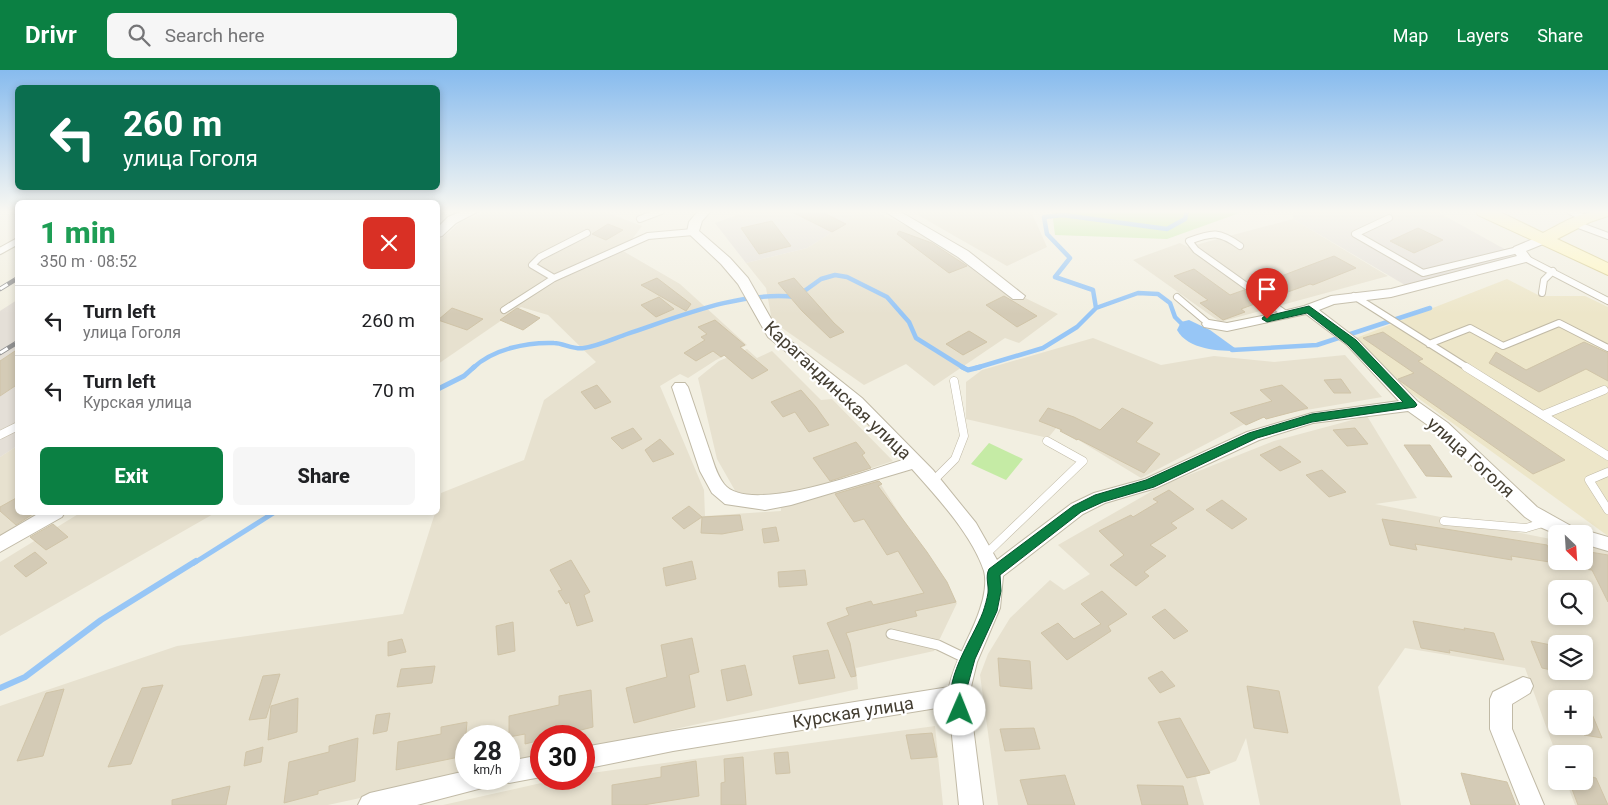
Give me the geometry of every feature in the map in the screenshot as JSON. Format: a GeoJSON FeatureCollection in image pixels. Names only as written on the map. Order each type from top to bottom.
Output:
{"type":"FeatureCollection","features":[{"type":"Feature","properties":{"kind":"main road"},"geometry":{"type":"LineString","coordinates":[[1557,245],[1608,270]]}},
{"type":"Feature","properties":{"kind":"street","name":"Карагандинская улица"},"geometry":{"type":"LineString","coordinates":[[707,245],[743,281],[753,297],[764,323],[774,334],[848,394],[933,481],[971,529],[986,554],[994,573]]}},
{"type":"Feature","properties":{"kind":"street"},"geometry":{"type":"LineString","coordinates":[[948,245],[963,254],[1018,296]]}},
{"type":"Feature","properties":{"kind":"street"},"geometry":{"type":"LineString","coordinates":[[1209,324],[1227,327],[1286,315],[1309,309],[1331,300],[1391,292],[1522,254],[1535,245]]}},
{"type":"Feature","properties":{"kind":"street","name":"улица Гоголя"},"geometry":{"type":"LineString","coordinates":[[1309,309],[1352,342],[1411,405],[1442,427],[1531,512],[1553,525]]}},
{"type":"Feature","properties":{"kind":"street"},"geometry":{"type":"LineString","coordinates":[[680,387],[708,470],[718,489],[731,499],[766,503],[791,499],[915,462]]}},
{"type":"Feature","properties":{"kind":"street"},"geometry":{"type":"LineString","coordinates":[[971,805],[958,695],[967,659],[990,611],[995,591],[994,573],[1077,509],[1100,498],[1150,484],[1253,436],[1312,418],[1411,405]]}},
{"type":"Feature","properties":{"kind":"street"},"geometry":{"type":"LineString","coordinates":[[0,545],[51,515]]}},
{"type":"Feature","properties":{"kind":"street"},"geometry":{"type":"LineString","coordinates":[[1593,540],[1608,544]]}},
{"type":"Feature","properties":{"kind":"street"},"geometry":{"type":"LineString","coordinates":[[1523,686],[1501,699],[1501,729],[1532,805]]}},
{"type":"Feature","properties":{"kind":"street","name":"Курская улица"},"geometry":{"type":"LineString","coordinates":[[595,756],[673,741],[958,695]]}},
{"type":"Feature","properties":{"kind":"street"},"geometry":{"type":"LineString","coordinates":[[370,805],[455,785]]}},
{"type":"Feature","properties":{"kind":"lane"},"geometry":{"type":"LineString","coordinates":[[554,278],[532,265],[540,257],[563,245]]}},
{"type":"Feature","properties":{"kind":"lane"},"geometry":{"type":"LineString","coordinates":[[504,310],[554,278],[627,245]]}},
{"type":"Feature","properties":{"kind":"lane"},"geometry":{"type":"LineString","coordinates":[[1192,245],[1196,250],[1286,315]]}},
{"type":"Feature","properties":{"kind":"lane"},"geometry":{"type":"LineString","coordinates":[[1374,245],[1423,274],[1522,254],[1608,301]]}},
{"type":"Feature","properties":{"kind":"lane"},"geometry":{"type":"LineString","coordinates":[[1542,293],[1544,280],[1553,271]]}},
{"type":"Feature","properties":{"kind":"lane"},"geometry":{"type":"LineString","coordinates":[[1354,296],[1608,456]]}},
{"type":"Feature","properties":{"kind":"lane"},"geometry":{"type":"LineString","coordinates":[[1177,297],[1209,324]]}},
{"type":"Feature","properties":{"kind":"lane"},"geometry":{"type":"LineString","coordinates":[[1429,344],[1470,328],[1503,346],[1559,323],[1608,348]]}},
{"type":"Feature","properties":{"kind":"lane"},"geometry":{"type":"LineString","coordinates":[[933,481],[955,459],[964,436],[954,381]]}},
{"type":"Feature","properties":{"kind":"lane"},"geometry":{"type":"LineString","coordinates":[[1543,415],[1604,390]]}},
{"type":"Feature","properties":{"kind":"lane"},"geometry":{"type":"LineString","coordinates":[[0,435],[15,428]]}},
{"type":"Feature","properties":{"kind":"lane"},"geometry":{"type":"LineString","coordinates":[[986,554],[1083,461],[1047,441]]}},
{"type":"Feature","properties":{"kind":"lane"},"geometry":{"type":"LineString","coordinates":[[1608,472],[1589,480],[1608,510]]}},
{"type":"Feature","properties":{"kind":"lane"},"geometry":{"type":"LineString","coordinates":[[1444,521],[1526,528],[1546,522]]}},
{"type":"Feature","properties":{"kind":"lane"},"geometry":{"type":"LineString","coordinates":[[891,634],[938,645],[967,659]]}},
{"type":"Feature","properties":{"kind":"shaded area"},"geometry":{"type":"Polygon","coordinates":[[[440,245],[627,245],[623,251],[680,284],[747,345],[716,360],[688,378],[680,374],[660,386],[704,490],[705,516],[781,511],[781,506],[876,477],[957,603],[934,651],[856,668],[858,689],[595,747],[595,725],[530,725],[530,760],[520,763],[520,725],[455,725],[455,777],[328,805],[0,805],[0,706],[177,646],[403,614],[434,515],[440,515],[441,493],[524,460],[544,400],[596,362],[548,315],[521,307],[440,363],[440,245]]]}},
{"type":"Feature","properties":{"kind":"shaded area"},"geometry":{"type":"Polygon","coordinates":[[[732,245],[811,245],[807,248],[746,263],[732,245]]]}},
{"type":"Feature","properties":{"kind":"shaded area"},"geometry":{"type":"Polygon","coordinates":[[[811,245],[943,245],[982,277],[1058,314],[1019,343],[1005,338],[934,386],[906,364],[864,385],[772,321],[766,288],[746,263],[811,245]]]}},
{"type":"Feature","properties":{"kind":"shaded area"},"geometry":{"type":"Polygon","coordinates":[[[971,245],[1046,245],[1047,247],[1007,266],[971,245]]]}},
{"type":"Feature","properties":{"kind":"shaded area"},"geometry":{"type":"Polygon","coordinates":[[[1174,245],[1188,247],[1194,245],[1337,245],[1388,276],[1220,322],[1133,260],[1174,245]]]}},
{"type":"Feature","properties":{"kind":"shaded area"},"geometry":{"type":"Polygon","coordinates":[[[1338,245],[1498,245],[1517,256],[1405,285],[1338,245]]]}},
{"type":"Feature","properties":{"kind":"shaded area"},"geometry":{"type":"Polygon","coordinates":[[[1507,279],[1540,296],[1585,296],[1608,307],[1608,536],[1411,393],[1356,338],[1507,279]]]}},
{"type":"Feature","properties":{"kind":"shaded area"},"geometry":{"type":"Polygon","coordinates":[[[15,301],[15,447],[0,457],[0,311],[15,301]]]}},
{"type":"Feature","properties":{"kind":"shaded area"},"geometry":{"type":"Polygon","coordinates":[[[1093,338],[1161,365],[1214,356],[1274,362],[1345,355],[1382,397],[1254,419],[1141,478],[1057,427],[1048,438],[966,419],[966,382],[982,370],[1093,338]]]}},
{"type":"Feature","properties":{"kind":"shaded area"},"geometry":{"type":"Polygon","coordinates":[[[747,349],[757,358],[772,351],[821,400],[832,399],[893,461],[790,495],[758,498],[737,494],[717,459],[698,378],[719,361],[747,349]]]}},
{"type":"Feature","properties":{"kind":"shaded area"},"geometry":{"type":"Polygon","coordinates":[[[1367,416],[1417,498],[1375,504],[1548,538],[1548,570],[1593,570],[1593,547],[1608,550],[1608,805],[1575,805],[1569,790],[1593,790],[1593,745],[1553,745],[1549,735],[1593,735],[1593,690],[1548,690],[1548,732],[1525,668],[1405,648],[1378,687],[1401,805],[1260,805],[1246,738],[1236,761],[1196,777],[1204,805],[998,805],[980,675],[988,654],[1010,618],[1050,580],[1064,590],[1090,574],[1058,545],[1161,486],[1274,441],[1367,416]]]}},
{"type":"Feature","properties":{"kind":"shaded area"},"geometry":{"type":"Polygon","coordinates":[[[15,447],[15,515],[39,515],[0,538],[0,457],[15,447]]]}},
{"type":"Feature","properties":{"kind":"shaded area"},"geometry":{"type":"Polygon","coordinates":[[[77,515],[212,515],[0,636],[0,562],[77,515]]]}},
{"type":"Feature","properties":{"kind":"shaded area"},"geometry":{"type":"Polygon","coordinates":[[[935,726],[943,805],[443,805],[510,790],[520,790],[520,788],[530,786],[530,790],[595,790],[595,772],[935,726]]]}},
{"type":"Feature","properties":{"kind":"green space"},"geometry":{"type":"Polygon","coordinates":[[[989,443],[1023,459],[1006,480],[971,464],[989,443]]]}},
{"type":"Feature","properties":{"kind":"water"},"geometry":{"type":"Polygon","coordinates":[[[1189,320],[1210,330],[1239,351],[1205,348],[1189,342],[1177,330],[1181,322],[1189,320]]]}},
{"type":"Feature","properties":{"kind":"building"},"geometry":{"type":"Polygon","coordinates":[[[753,245],[791,246],[759,254],[753,245]]]}},
{"type":"Feature","properties":{"kind":"building"},"geometry":{"type":"Polygon","coordinates":[[[912,245],[936,245],[967,266],[949,273],[912,245]]]}},
{"type":"Feature","properties":{"kind":"building"},"geometry":{"type":"Polygon","coordinates":[[[1399,245],[1431,245],[1414,253],[1399,245]]]}},
{"type":"Feature","properties":{"kind":"building"},"geometry":{"type":"Polygon","coordinates":[[[1334,256],[1356,268],[1313,285],[1310,284],[1271,298],[1255,286],[1334,256]]]}},
{"type":"Feature","properties":{"kind":"building"},"geometry":{"type":"Polygon","coordinates":[[[1194,269],[1230,295],[1244,290],[1260,302],[1241,309],[1245,312],[1223,320],[1200,303],[1208,300],[1174,276],[1194,269]]]}},
{"type":"Feature","properties":{"kind":"building"},"geometry":{"type":"Polygon","coordinates":[[[657,278],[691,304],[686,311],[641,285],[657,278]]]}},
{"type":"Feature","properties":{"kind":"building"},"geometry":{"type":"Polygon","coordinates":[[[794,278],[844,332],[830,338],[802,311],[778,283],[794,278]]]}},
{"type":"Feature","properties":{"kind":"building"},"geometry":{"type":"Polygon","coordinates":[[[1004,296],[1037,316],[1017,327],[986,305],[1004,296]]]}},
{"type":"Feature","properties":{"kind":"building"},"geometry":{"type":"Polygon","coordinates":[[[659,297],[674,309],[656,317],[641,305],[659,297]]]}},
{"type":"Feature","properties":{"kind":"building"},"geometry":{"type":"Polygon","coordinates":[[[452,308],[483,319],[467,330],[440,321],[440,318],[452,308]]]}},
{"type":"Feature","properties":{"kind":"building"},"geometry":{"type":"Polygon","coordinates":[[[517,308],[540,318],[523,330],[500,320],[517,308]]]}},
{"type":"Feature","properties":{"kind":"building"},"geometry":{"type":"Polygon","coordinates":[[[715,320],[745,345],[740,347],[768,370],[752,379],[724,355],[721,357],[713,351],[696,361],[684,353],[705,340],[701,337],[707,334],[698,327],[715,320]]]}},
{"type":"Feature","properties":{"kind":"building"},"geometry":{"type":"Polygon","coordinates":[[[969,331],[987,342],[963,355],[946,344],[969,331]]]}},
{"type":"Feature","properties":{"kind":"building"},"geometry":{"type":"Polygon","coordinates":[[[1383,332],[1423,359],[1418,361],[1565,460],[1533,474],[1400,381],[1398,379],[1414,373],[1363,338],[1383,332]]]}},
{"type":"Feature","properties":{"kind":"building"},"geometry":{"type":"Polygon","coordinates":[[[1584,342],[1608,353],[1608,381],[1586,369],[1539,392],[1489,363],[1496,352],[1526,370],[1584,342]]]}},
{"type":"Feature","properties":{"kind":"building"},"geometry":{"type":"Polygon","coordinates":[[[15,351],[15,386],[0,396],[0,361],[15,351]]]}},
{"type":"Feature","properties":{"kind":"building"},"geometry":{"type":"Polygon","coordinates":[[[1341,379],[1351,393],[1334,393],[1324,380],[1341,379]]]}},
{"type":"Feature","properties":{"kind":"building"},"geometry":{"type":"Polygon","coordinates":[[[597,385],[611,402],[595,409],[581,392],[597,385]]]}},
{"type":"Feature","properties":{"kind":"building"},"geometry":{"type":"Polygon","coordinates":[[[1282,385],[1308,408],[1266,419],[1264,417],[1246,425],[1230,413],[1272,401],[1260,390],[1282,385]]]}},
{"type":"Feature","properties":{"kind":"building"},"geometry":{"type":"Polygon","coordinates":[[[801,390],[829,425],[809,432],[795,412],[783,417],[771,402],[801,390]]]}},
{"type":"Feature","properties":{"kind":"building"},"geometry":{"type":"Polygon","coordinates":[[[1048,408],[1074,417],[1100,430],[1122,408],[1153,423],[1136,442],[1160,454],[1144,473],[1060,431],[1062,430],[1039,421],[1048,408]]]}},
{"type":"Feature","properties":{"kind":"building"},"geometry":{"type":"Polygon","coordinates":[[[633,428],[642,439],[622,449],[611,438],[633,428]]]}},
{"type":"Feature","properties":{"kind":"building"},"geometry":{"type":"Polygon","coordinates":[[[1355,428],[1368,444],[1347,446],[1333,430],[1355,428]]]}},
{"type":"Feature","properties":{"kind":"building"},"geometry":{"type":"Polygon","coordinates":[[[660,439],[674,454],[653,462],[645,450],[660,439]]]}},
{"type":"Feature","properties":{"kind":"building"},"geometry":{"type":"Polygon","coordinates":[[[856,442],[865,453],[862,455],[871,468],[830,481],[813,458],[856,442]]]}},
{"type":"Feature","properties":{"kind":"building"},"geometry":{"type":"Polygon","coordinates":[[[1404,445],[1430,445],[1452,477],[1426,476],[1404,445]]]}},
{"type":"Feature","properties":{"kind":"building"},"geometry":{"type":"Polygon","coordinates":[[[1280,446],[1301,462],[1280,471],[1260,455],[1280,446]]]}},
{"type":"Feature","properties":{"kind":"building"},"geometry":{"type":"Polygon","coordinates":[[[1322,470],[1346,492],[1329,497],[1306,475],[1322,470]]]}},
{"type":"Feature","properties":{"kind":"building"},"geometry":{"type":"Polygon","coordinates":[[[879,481],[882,484],[878,486],[927,552],[947,582],[956,602],[915,611],[917,616],[846,633],[850,643],[856,676],[851,677],[827,623],[849,615],[846,608],[871,601],[873,605],[924,593],[898,551],[887,555],[864,519],[854,522],[835,494],[879,481]]]}},
{"type":"Feature","properties":{"kind":"building"},"geometry":{"type":"Polygon","coordinates":[[[1169,490],[1194,509],[1171,523],[1177,528],[1150,545],[1166,556],[1144,572],[1149,576],[1136,586],[1110,565],[1124,555],[1099,531],[1131,515],[1133,517],[1158,502],[1153,499],[1169,490]]]}},
{"type":"Feature","properties":{"kind":"building"},"geometry":{"type":"Polygon","coordinates":[[[15,499],[15,515],[31,515],[16,525],[0,511],[0,507],[15,499]]]}},
{"type":"Feature","properties":{"kind":"building"},"geometry":{"type":"Polygon","coordinates":[[[1222,500],[1247,519],[1232,529],[1206,510],[1222,500]]]}},
{"type":"Feature","properties":{"kind":"building"},"geometry":{"type":"Polygon","coordinates":[[[689,506],[702,517],[684,529],[672,518],[689,506]]]}},
{"type":"Feature","properties":{"kind":"building"},"geometry":{"type":"Polygon","coordinates":[[[740,515],[743,530],[722,534],[701,533],[702,517],[740,515]]]}},
{"type":"Feature","properties":{"kind":"building"},"geometry":{"type":"Polygon","coordinates":[[[1382,519],[1547,545],[1548,562],[1511,556],[1512,560],[1415,544],[1417,550],[1390,545],[1382,519]]]}},
{"type":"Feature","properties":{"kind":"building"},"geometry":{"type":"Polygon","coordinates":[[[53,524],[68,537],[46,550],[30,537],[53,524]]]}},
{"type":"Feature","properties":{"kind":"building"},"geometry":{"type":"Polygon","coordinates":[[[776,527],[779,541],[764,543],[762,529],[776,527]]]}},
{"type":"Feature","properties":{"kind":"building"},"geometry":{"type":"Polygon","coordinates":[[[35,552],[47,563],[26,577],[14,566],[35,552]]]}},
{"type":"Feature","properties":{"kind":"building"},"geometry":{"type":"Polygon","coordinates":[[[1593,552],[1608,555],[1608,602],[1592,570],[1593,552]]]}},
{"type":"Feature","properties":{"kind":"building"},"geometry":{"type":"Polygon","coordinates":[[[571,560],[590,592],[584,595],[593,621],[577,626],[569,602],[566,604],[558,591],[562,590],[550,570],[571,560]]]}},
{"type":"Feature","properties":{"kind":"building"},"geometry":{"type":"Polygon","coordinates":[[[692,561],[696,579],[666,586],[663,568],[692,561]]]}},
{"type":"Feature","properties":{"kind":"building"},"geometry":{"type":"Polygon","coordinates":[[[805,570],[807,585],[779,587],[778,572],[805,570]]]}},
{"type":"Feature","properties":{"kind":"building"},"geometry":{"type":"Polygon","coordinates":[[[1102,591],[1127,614],[1108,626],[1111,631],[1067,660],[1041,633],[1058,623],[1074,639],[1101,624],[1081,604],[1102,591]]]}},
{"type":"Feature","properties":{"kind":"building"},"geometry":{"type":"Polygon","coordinates":[[[1165,609],[1188,631],[1174,639],[1152,617],[1165,609]]]}},
{"type":"Feature","properties":{"kind":"building"},"geometry":{"type":"Polygon","coordinates":[[[1413,621],[1494,633],[1504,660],[1449,650],[1450,653],[1421,648],[1413,621]]]}},
{"type":"Feature","properties":{"kind":"building"},"geometry":{"type":"Polygon","coordinates":[[[513,622],[515,651],[498,655],[496,626],[513,622]]]}},
{"type":"Feature","properties":{"kind":"building"},"geometry":{"type":"Polygon","coordinates":[[[692,638],[699,672],[689,675],[695,707],[634,723],[626,688],[667,677],[661,645],[692,638]]]}},
{"type":"Feature","properties":{"kind":"building"},"geometry":{"type":"Polygon","coordinates":[[[402,639],[406,652],[388,656],[388,642],[402,639]]]}},
{"type":"Feature","properties":{"kind":"building"},"geometry":{"type":"Polygon","coordinates":[[[1531,641],[1548,644],[1548,669],[1542,668],[1531,641]]]}},
{"type":"Feature","properties":{"kind":"building"},"geometry":{"type":"Polygon","coordinates":[[[828,650],[835,678],[799,684],[793,656],[828,650]]]}},
{"type":"Feature","properties":{"kind":"building"},"geometry":{"type":"Polygon","coordinates":[[[998,658],[1030,661],[1032,689],[1000,686],[998,658]]]}},
{"type":"Feature","properties":{"kind":"building"},"geometry":{"type":"Polygon","coordinates":[[[745,665],[752,695],[727,701],[721,670],[745,665]]]}},
{"type":"Feature","properties":{"kind":"building"},"geometry":{"type":"Polygon","coordinates":[[[435,666],[432,683],[397,687],[401,669],[435,666]]]}},
{"type":"Feature","properties":{"kind":"building"},"geometry":{"type":"Polygon","coordinates":[[[1162,671],[1175,686],[1160,693],[1148,678],[1162,671]]]}},
{"type":"Feature","properties":{"kind":"building"},"geometry":{"type":"Polygon","coordinates":[[[280,674],[266,718],[249,720],[263,676],[280,674]]]}},
{"type":"Feature","properties":{"kind":"building"},"geometry":{"type":"Polygon","coordinates":[[[163,685],[131,764],[108,767],[142,688],[163,685]]]}},
{"type":"Feature","properties":{"kind":"building"},"geometry":{"type":"Polygon","coordinates":[[[1247,686],[1279,691],[1288,733],[1254,728],[1247,686]]]}},
{"type":"Feature","properties":{"kind":"building"},"geometry":{"type":"Polygon","coordinates":[[[64,689],[43,756],[17,761],[46,693],[64,689]]]}},
{"type":"Feature","properties":{"kind":"building"},"geometry":{"type":"Polygon","coordinates":[[[591,690],[593,725],[530,725],[530,743],[525,744],[525,734],[520,735],[520,725],[509,725],[509,716],[559,705],[559,696],[591,690]]]}},
{"type":"Feature","properties":{"kind":"building"},"geometry":{"type":"Polygon","coordinates":[[[298,698],[297,732],[268,740],[271,706],[298,698]]]}},
{"type":"Feature","properties":{"kind":"building"},"geometry":{"type":"Polygon","coordinates":[[[390,713],[387,731],[373,734],[376,715],[390,713]]]}},
{"type":"Feature","properties":{"kind":"building"},"geometry":{"type":"Polygon","coordinates":[[[1593,716],[1602,738],[1584,735],[1593,735],[1593,716]]]}},
{"type":"Feature","properties":{"kind":"building"},"geometry":{"type":"Polygon","coordinates":[[[1180,718],[1210,773],[1187,778],[1158,722],[1180,718]]]}},
{"type":"Feature","properties":{"kind":"building"},"geometry":{"type":"Polygon","coordinates":[[[467,722],[467,725],[455,725],[455,758],[396,770],[398,742],[441,734],[441,727],[467,722]]]}},
{"type":"Feature","properties":{"kind":"building"},"geometry":{"type":"Polygon","coordinates":[[[1034,728],[1040,749],[1005,751],[1000,729],[1034,728]]]}},
{"type":"Feature","properties":{"kind":"building"},"geometry":{"type":"Polygon","coordinates":[[[932,733],[937,757],[911,759],[906,735],[932,733]]]}},
{"type":"Feature","properties":{"kind":"building"},"geometry":{"type":"Polygon","coordinates":[[[358,738],[355,781],[284,803],[289,762],[329,752],[329,746],[358,738]]]}},
{"type":"Feature","properties":{"kind":"building"},"geometry":{"type":"Polygon","coordinates":[[[263,747],[261,762],[244,766],[246,752],[263,747]]]}},
{"type":"Feature","properties":{"kind":"building"},"geometry":{"type":"Polygon","coordinates":[[[788,752],[790,773],[776,774],[774,753],[788,752]]]}},
{"type":"Feature","properties":{"kind":"building"},"geometry":{"type":"Polygon","coordinates":[[[743,757],[746,805],[721,805],[721,783],[725,782],[724,759],[743,757]]]}},
{"type":"Feature","properties":{"kind":"building"},"geometry":{"type":"Polygon","coordinates":[[[696,761],[699,796],[643,805],[612,805],[612,785],[661,777],[661,767],[696,761]]]}},
{"type":"Feature","properties":{"kind":"building"},"geometry":{"type":"Polygon","coordinates":[[[1461,773],[1507,782],[1516,805],[1471,805],[1461,773]]]}},
{"type":"Feature","properties":{"kind":"building"},"geometry":{"type":"Polygon","coordinates":[[[1065,775],[1075,805],[1028,805],[1020,780],[1065,775]]]}},
{"type":"Feature","properties":{"kind":"building"},"geometry":{"type":"Polygon","coordinates":[[[1593,777],[1596,778],[1608,805],[1578,805],[1572,790],[1593,790],[1593,777]]]}},
{"type":"Feature","properties":{"kind":"building"},"geometry":{"type":"Polygon","coordinates":[[[1137,785],[1183,786],[1188,805],[1142,805],[1137,785]]]}},
{"type":"Feature","properties":{"kind":"building"},"geometry":{"type":"Polygon","coordinates":[[[230,786],[226,805],[172,805],[172,800],[230,786]]]}},
{"type":"Feature","properties":{"kind":"waterway"},"geometry":{"type":"LineString","coordinates":[[1058,245],[1070,258],[1055,277],[1093,290],[1096,308]]}},
{"type":"Feature","properties":{"kind":"waterway"},"geometry":{"type":"LineString","coordinates":[[473,368],[481,361],[500,351],[522,345],[554,343],[584,348],[689,313],[732,301],[775,296],[796,297],[821,279],[835,275],[847,277],[887,297],[909,322],[916,338],[964,368]]}},
{"type":"Feature","properties":{"kind":"waterway"},"geometry":{"type":"LineString","coordinates":[[1096,308],[1138,293],[1158,294],[1170,303],[1175,317],[1185,327]]}},
{"type":"Feature","properties":{"kind":"waterway"},"geometry":{"type":"LineString","coordinates":[[976,368],[1043,348],[1077,327],[1096,308]]}},
{"type":"Feature","properties":{"kind":"waterway"},"geometry":{"type":"LineString","coordinates":[[1232,350],[1317,345],[1430,308]]}},
{"type":"Feature","properties":{"kind":"waterway"},"geometry":{"type":"LineString","coordinates":[[440,388],[464,376],[474,367]]}},
{"type":"Feature","properties":{"kind":"waterway"},"geometry":{"type":"LineString","coordinates":[[976,368],[980,367]]}},
{"type":"Feature","properties":{"kind":"waterway"},"geometry":{"type":"LineString","coordinates":[[964,368],[968,370],[976,368]]}},
{"type":"Feature","properties":{"kind":"waterway"},"geometry":{"type":"LineString","coordinates":[[194,563],[270,515]]}},
{"type":"Feature","properties":{"kind":"waterway"},"geometry":{"type":"LineString","coordinates":[[0,688],[25,677],[101,620],[196,561]]}},
{"type":"Feature","properties":{"kind":"railway"},"geometry":{"type":"LineString","coordinates":[[0,289],[15,280]]}},
{"type":"Feature","properties":{"kind":"railway"},"geometry":{"type":"LineString","coordinates":[[0,353],[15,344]]}},
{"type":"Feature","properties":{"kind":"route"},"geometry":{"type":"LineString","coordinates":[[960,710],[958,695],[967,659],[990,611],[995,591],[994,573],[1077,509],[1100,498],[1150,484],[1253,436],[1281,427],[1312,418],[1411,405],[1352,342],[1309,309],[1267,319]]}}]}
